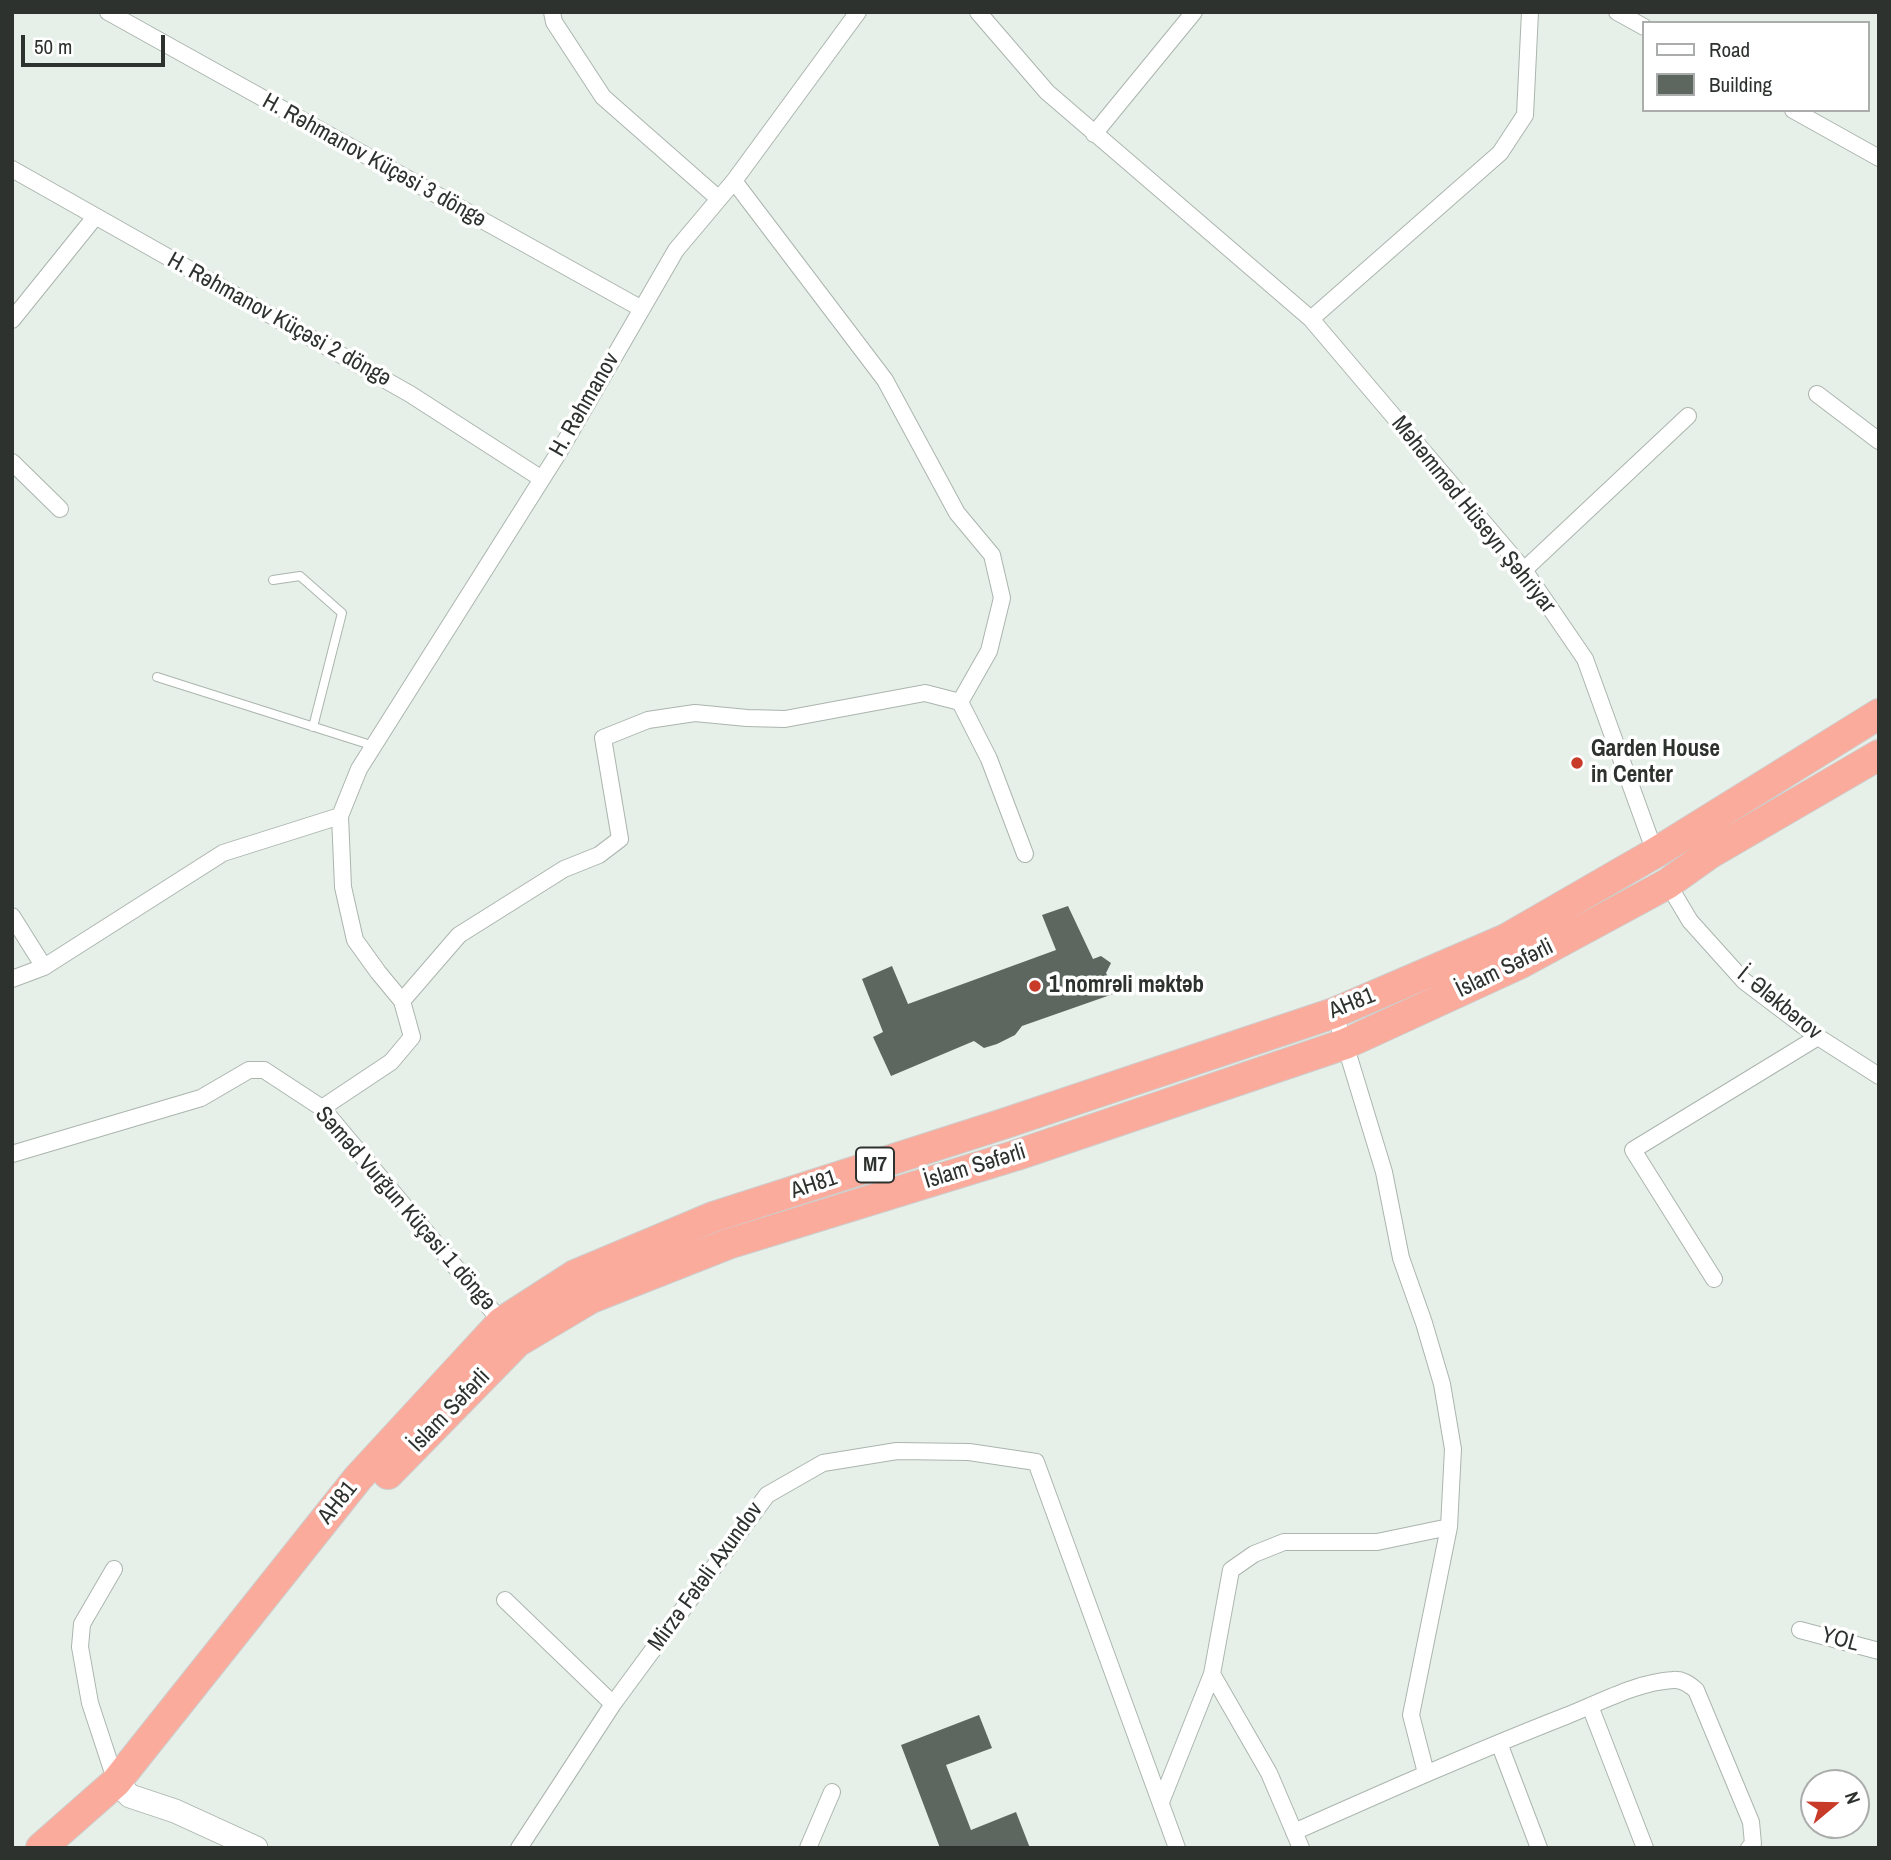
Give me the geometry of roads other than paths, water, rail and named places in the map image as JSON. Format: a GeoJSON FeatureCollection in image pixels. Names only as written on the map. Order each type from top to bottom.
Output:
{"type":"FeatureCollection","features":[{"type":"Feature","properties":{"kind":"highway","name":"AH81"},"geometry":{"type":"LineString","coordinates":[[41,1848],[123,1789],[358,1478],[509,1332],[575,1275],[713,1217],[1003,1125],[1334,1013],[1506,939],[1655,853],[1879,715]]}},
{"type":"Feature","properties":{"kind":"highway","name":"İslam Səfərli"},"geometry":{"type":"LineString","coordinates":[[509,1332],[728,1244],[1017,1154],[1345,1044],[1521,963],[1667,884],[1709,854],[1879,755]]}},
{"type":"Feature","properties":{"kind":"highway","name":"M7"},"geometry":{"type":"LineString","coordinates":[[72,1848],[123,1789]]}},
{"type":"Feature","properties":{"kind":"main road"},"geometry":{"type":"LineString","coordinates":[[123,1789],[256,1848]]}},
{"type":"Feature","properties":{"kind":"street","name":"H. Rəhmanov Küçəsi 3 döngə"},"geometry":{"type":"LineString","coordinates":[[108,12],[642,309]]}},
{"type":"Feature","properties":{"kind":"street"},"geometry":{"type":"LineString","coordinates":[[552,12],[554,22],[603,97],[719,199]]}},
{"type":"Feature","properties":{"kind":"street","name":"H. Rəhmanov"},"geometry":{"type":"LineString","coordinates":[[340,816],[359,769],[542,479],[676,250],[734,181],[858,12]]}},
{"type":"Feature","properties":{"kind":"street","name":"Məhəmməd Hüseyn Şəhriyar"},"geometry":{"type":"LineString","coordinates":[[978,12],[1047,92],[1311,319],[1524,569],[1585,659],[1667,884]]}},
{"type":"Feature","properties":{"kind":"street"},"geometry":{"type":"LineString","coordinates":[[1094,134],[1194,12]]}},
{"type":"Feature","properties":{"kind":"street"},"geometry":{"type":"LineString","coordinates":[[1311,319],[1500,153],[1525,115],[1530,12]]}},
{"type":"Feature","properties":{"kind":"street"},"geometry":{"type":"LineString","coordinates":[[1617,12],[1643,26]]}},
{"type":"Feature","properties":{"kind":"street"},"geometry":{"type":"LineString","coordinates":[[1797,112],[1879,158]]}},
{"type":"Feature","properties":{"kind":"street","name":"H. Rəhmanov Küçəsi 2 döngə"},"geometry":{"type":"LineString","coordinates":[[12,169],[410,394],[542,479]]}},
{"type":"Feature","properties":{"kind":"street"},"geometry":{"type":"LineString","coordinates":[[734,181],[885,380],[957,513],[992,555],[1002,598],[989,651],[960,702]]}},
{"type":"Feature","properties":{"kind":"street"},"geometry":{"type":"LineString","coordinates":[[12,320],[95,217]]}},
{"type":"Feature","properties":{"kind":"street"},"geometry":{"type":"LineString","coordinates":[[1817,394],[1879,442]]}},
{"type":"Feature","properties":{"kind":"street"},"geometry":{"type":"LineString","coordinates":[[1524,569],[1688,416]]}},
{"type":"Feature","properties":{"kind":"street"},"geometry":{"type":"LineString","coordinates":[[12,462],[60,509]]}},
{"type":"Feature","properties":{"kind":"street"},"geometry":{"type":"LineString","coordinates":[[402,1001],[459,935],[564,869],[599,855],[620,839],[603,738],[648,720],[695,713],[785,719],[925,693],[960,702],[989,759],[1025,854]]}},
{"type":"Feature","properties":{"kind":"street"},"geometry":{"type":"LineString","coordinates":[[12,979],[44,967],[223,853],[340,816],[343,887],[355,940],[402,1001],[412,1037],[391,1062],[322,1108]]}},
{"type":"Feature","properties":{"kind":"street","name":"İ. Ələkbərov"},"geometry":{"type":"LineString","coordinates":[[1667,884],[1690,921],[1744,981],[1818,1037],[1879,1076]]}},
{"type":"Feature","properties":{"kind":"street"},"geometry":{"type":"LineString","coordinates":[[12,916],[44,967]]}},
{"type":"Feature","properties":{"kind":"street"},"geometry":{"type":"LineString","coordinates":[[1334,1013],[1384,1172],[1401,1258],[1442,1384],[1452,1449],[1448,1527],[1411,1715],[1426,1773]]}},
{"type":"Feature","properties":{"kind":"street"},"geometry":{"type":"LineString","coordinates":[[1714,1279],[1633,1150],[1818,1037]]}},
{"type":"Feature","properties":{"kind":"street","name":"Səməd Vurğun Küçəsi 1 döngə"},"geometry":{"type":"LineString","coordinates":[[12,1154],[201,1098],[249,1070],[264,1070],[322,1108],[509,1332]]}},
{"type":"Feature","properties":{"kind":"street","name":"Mirzə Fətəli Axundov"},"geometry":{"type":"LineString","coordinates":[[519,1848],[613,1703],[767,1495],[823,1463],[898,1451],[969,1452],[1036,1462],[1177,1848]]}},
{"type":"Feature","properties":{"kind":"street"},"geometry":{"type":"LineString","coordinates":[[1161,1802],[1212,1674],[1231,1570],[1254,1553],[1284,1542],[1377,1542],[1448,1527]]}},
{"type":"Feature","properties":{"kind":"street"},"geometry":{"type":"LineString","coordinates":[[114,1569],[82,1625],[80,1647],[90,1703],[123,1789]]}},
{"type":"Feature","properties":{"kind":"street"},"geometry":{"type":"LineString","coordinates":[[505,1600],[613,1703]]}},
{"type":"Feature","properties":{"kind":"street","name":"YOL"},"geometry":{"type":"LineString","coordinates":[[1800,1630],[1879,1651]]}},
{"type":"Feature","properties":{"kind":"street"},"geometry":{"type":"LineString","coordinates":[[1212,1674],[1269,1773],[1301,1848]]}},
{"type":"Feature","properties":{"kind":"street"},"geometry":{"type":"LineString","coordinates":[[1294,1832],[1426,1773],[1590,1706],[1647,1684],[1676,1679],[1688,1683],[1696,1690],[1751,1822],[1753,1844],[1749,1848]]}},
{"type":"Feature","properties":{"kind":"street"},"geometry":{"type":"LineString","coordinates":[[1590,1706],[1645,1848]]}},
{"type":"Feature","properties":{"kind":"street"},"geometry":{"type":"LineString","coordinates":[[1499,1743],[1539,1848]]}},
{"type":"Feature","properties":{"kind":"street"},"geometry":{"type":"LineString","coordinates":[[808,1848],[832,1792]]}},
{"type":"Feature","properties":{"kind":"lane"},"geometry":{"type":"LineString","coordinates":[[273,580],[300,576],[342,613],[313,727]]}},
{"type":"Feature","properties":{"kind":"lane"},"geometry":{"type":"LineString","coordinates":[[157,677],[374,746]]}},
{"type":"Feature","properties":{"kind":"place","name":"Garden House in Center"},"geometry":{"type":"Point","coordinates":[1577,763]}},
{"type":"Feature","properties":{"kind":"place","name":"1 nomrəli məktəb"},"geometry":{"type":"Point","coordinates":[1035,986]}}]}
